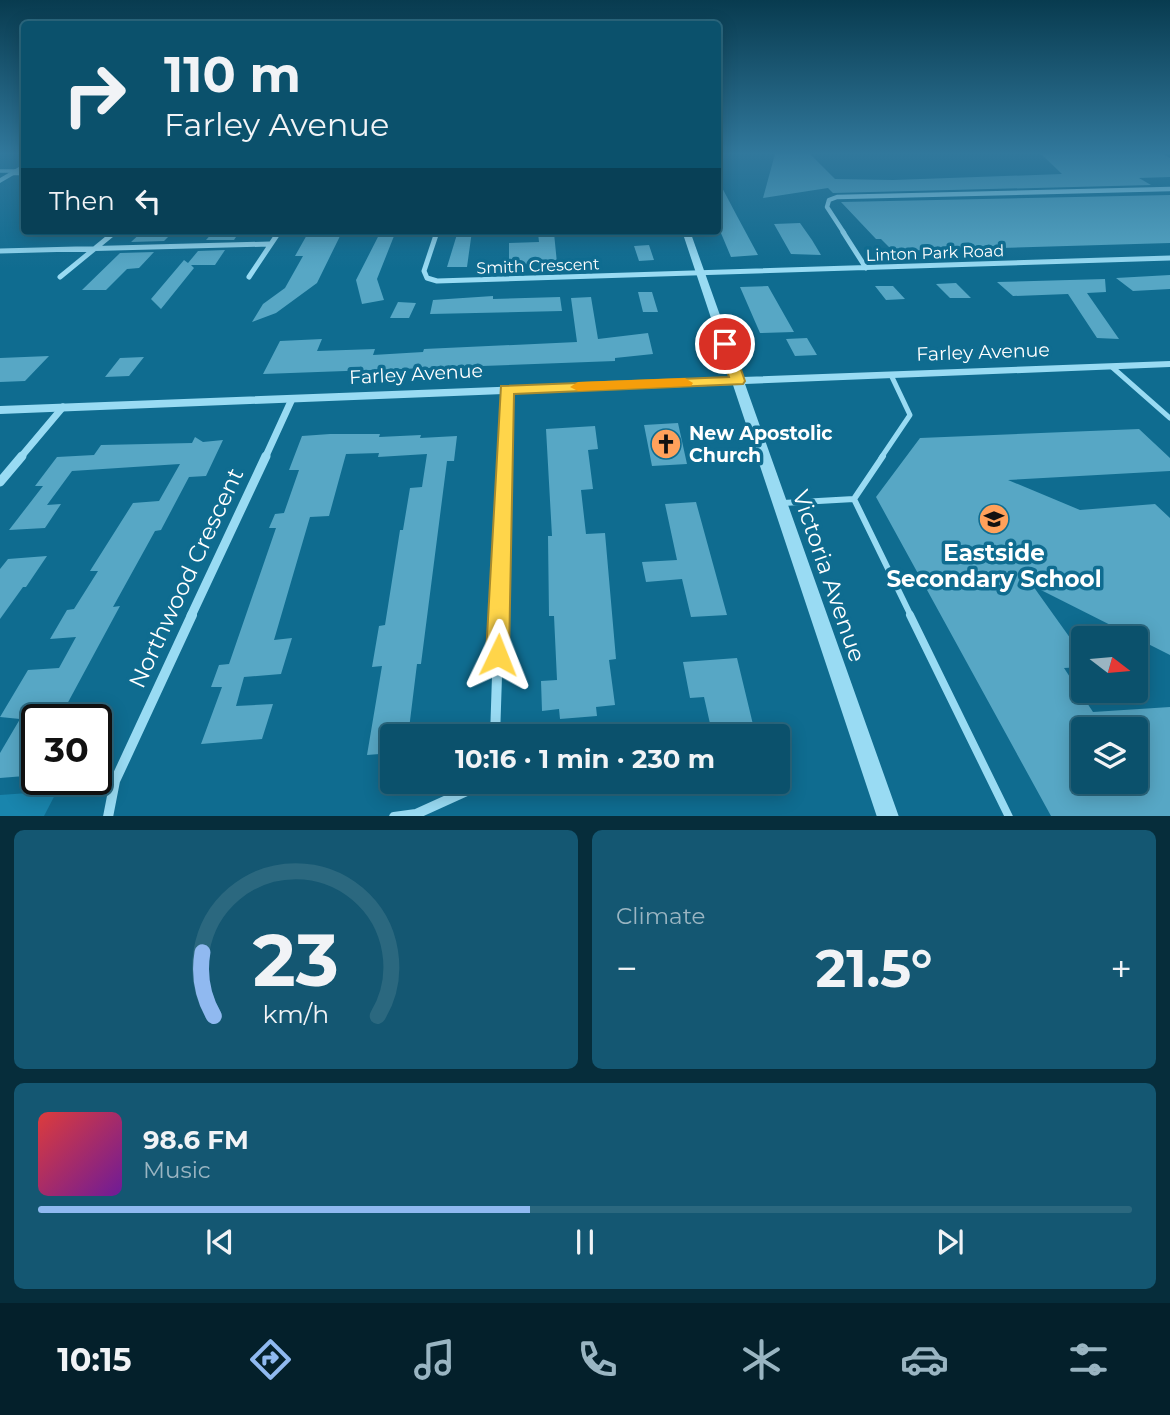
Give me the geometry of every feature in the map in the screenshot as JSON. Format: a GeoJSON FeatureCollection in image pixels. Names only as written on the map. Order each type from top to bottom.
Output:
{"type":"FeatureCollection","features":[{"type":"Feature","properties":{"kind":"street"},"geometry":{"type":"LineString","coordinates":[[866,268],[827,207],[829,200],[837,197],[1042,192]]}},
{"type":"Feature","properties":{"kind":"street"},"geometry":{"type":"LineString","coordinates":[[60,276],[111,235]]}},
{"type":"Feature","properties":{"kind":"street"},"geometry":{"type":"LineString","coordinates":[[249,277],[276,235]]}},
{"type":"Feature","properties":{"kind":"street","name":"Smith Crescent"},"geometry":{"type":"LineString","coordinates":[[436,235],[424,271],[427,278],[437,281],[700,273]]}},
{"type":"Feature","properties":{"kind":"street","name":"Victoria Avenue"},"geometry":{"type":"LineString","coordinates":[[687,235],[888,816]]}},
{"type":"Feature","properties":{"kind":"street"},"geometry":{"type":"LineString","coordinates":[[0,251],[269,244]]}},
{"type":"Feature","properties":{"kind":"street","name":"Linton Park Road"},"geometry":{"type":"LineString","coordinates":[[700,273],[1170,258]]}},
{"type":"Feature","properties":{"kind":"street","name":"Farley Avenue"},"geometry":{"type":"LineString","coordinates":[[0,410],[1170,364]]}},
{"type":"Feature","properties":{"kind":"street"},"geometry":{"type":"LineString","coordinates":[[495,724],[506,390]]}},
{"type":"Feature","properties":{"kind":"street","name":"Northwood Crescent"},"geometry":{"type":"LineString","coordinates":[[108,816],[115,781],[292,399]]}},
{"type":"Feature","properties":{"kind":"street"},"geometry":{"type":"LineString","coordinates":[[0,482],[63,407]]}},
{"type":"Feature","properties":{"kind":"street"},"geometry":{"type":"LineString","coordinates":[[401,816],[416,814],[460,794]]}},
{"type":"Feature","properties":{"kind":"lane"},"geometry":{"type":"LineString","coordinates":[[1112,367],[1170,418]]}},
{"type":"Feature","properties":{"kind":"lane"},"geometry":{"type":"LineString","coordinates":[[854,499],[911,415],[891,375]]}},
{"type":"Feature","properties":{"kind":"lane"},"geometry":{"type":"LineString","coordinates":[[780,503],[854,499]]}},
{"type":"Feature","properties":{"kind":"lane"},"geometry":{"type":"LineString","coordinates":[[854,499],[1009,816]]}},
{"type":"Feature","properties":{"kind":"shaded area"},"geometry":{"type":"Polygon","coordinates":[[[0,795],[55,795],[44,816],[0,816],[0,795]]]}},
{"type":"Feature","properties":{"kind":"building"},"geometry":{"type":"Polygon","coordinates":[[[721,192],[724,192],[758,255],[731,257],[721,233],[721,192]]]}},
{"type":"Feature","properties":{"kind":"building"},"geometry":{"type":"Polygon","coordinates":[[[765,192],[801,192],[763,198],[765,192]]]}},
{"type":"Feature","properties":{"kind":"building"},"geometry":{"type":"Polygon","coordinates":[[[1170,195],[1170,243],[893,251],[881,239],[876,239],[841,202],[1170,195]]]}},
{"type":"Feature","properties":{"kind":"building"},"geometry":{"type":"Polygon","coordinates":[[[800,223],[821,255],[791,254],[774,224],[800,223]]]}},
{"type":"Feature","properties":{"kind":"building"},"geometry":{"type":"Polygon","coordinates":[[[139,235],[170,235],[164,241],[131,242],[139,235]]]}},
{"type":"Feature","properties":{"kind":"building"},"geometry":{"type":"Polygon","coordinates":[[[210,235],[237,235],[234,240],[206,240],[210,235]]]}},
{"type":"Feature","properties":{"kind":"building"},"geometry":{"type":"Polygon","coordinates":[[[307,235],[341,235],[317,283],[276,313],[252,322],[263,304],[285,288],[303,256],[295,256],[307,235]]]}},
{"type":"Feature","properties":{"kind":"building"},"geometry":{"type":"Polygon","coordinates":[[[379,235],[394,235],[377,279],[384,300],[362,304],[356,280],[379,235]]]}},
{"type":"Feature","properties":{"kind":"building"},"geometry":{"type":"Polygon","coordinates":[[[457,235],[471,235],[467,267],[447,267],[457,235]]]}},
{"type":"Feature","properties":{"kind":"building"},"geometry":{"type":"Polygon","coordinates":[[[538,235],[554,235],[557,263],[509,265],[509,243],[539,242],[538,235]]]}},
{"type":"Feature","properties":{"kind":"building"},"geometry":{"type":"Polygon","coordinates":[[[649,245],[654,260],[639,261],[634,246],[649,245]]]}},
{"type":"Feature","properties":{"kind":"building"},"geometry":{"type":"Polygon","coordinates":[[[225,250],[215,265],[191,265],[194,268],[161,309],[151,299],[184,260],[188,263],[198,251],[225,250]]]}},
{"type":"Feature","properties":{"kind":"building"},"geometry":{"type":"Polygon","coordinates":[[[154,252],[139,268],[127,269],[106,290],[82,290],[120,253],[154,252]]]}},
{"type":"Feature","properties":{"kind":"building"},"geometry":{"type":"Polygon","coordinates":[[[1170,275],[1170,289],[1133,291],[1116,278],[1170,275]]]}},
{"type":"Feature","properties":{"kind":"building"},"geometry":{"type":"Polygon","coordinates":[[[1105,279],[1106,292],[1087,293],[1119,339],[1097,338],[1068,294],[1013,296],[997,282],[1105,279]]]}},
{"type":"Feature","properties":{"kind":"building"},"geometry":{"type":"Polygon","coordinates":[[[956,283],[971,298],[950,298],[936,284],[956,283]]]}},
{"type":"Feature","properties":{"kind":"building"},"geometry":{"type":"Polygon","coordinates":[[[768,286],[794,332],[760,333],[740,287],[768,286]]]}},
{"type":"Feature","properties":{"kind":"building"},"geometry":{"type":"Polygon","coordinates":[[[875,286],[893,286],[905,299],[886,300],[875,286]]]}},
{"type":"Feature","properties":{"kind":"building"},"geometry":{"type":"Polygon","coordinates":[[[638,292],[652,292],[658,312],[643,312],[638,292]]]}},
{"type":"Feature","properties":{"kind":"building"},"geometry":{"type":"Polygon","coordinates":[[[493,296],[493,299],[560,297],[562,311],[430,314],[433,300],[493,296]]]}},
{"type":"Feature","properties":{"kind":"building"},"geometry":{"type":"Polygon","coordinates":[[[591,297],[598,339],[648,333],[653,354],[615,358],[615,361],[263,374],[280,341],[322,339],[317,351],[375,349],[373,355],[423,352],[424,349],[577,342],[571,298],[591,297]]]}},
{"type":"Feature","properties":{"kind":"building"},"geometry":{"type":"Polygon","coordinates":[[[398,302],[416,303],[409,318],[390,318],[398,302]]]}},
{"type":"Feature","properties":{"kind":"building"},"geometry":{"type":"Polygon","coordinates":[[[807,338],[817,355],[795,356],[786,339],[807,338]]]}},
{"type":"Feature","properties":{"kind":"building"},"geometry":{"type":"Polygon","coordinates":[[[49,356],[25,381],[0,382],[0,358],[49,356]]]}},
{"type":"Feature","properties":{"kind":"building"},"geometry":{"type":"Polygon","coordinates":[[[144,357],[129,376],[105,377],[120,358],[144,357]]]}},
{"type":"Feature","properties":{"kind":"building","name":"New Apostolic Church"},"geometry":{"type":"Polygon","coordinates":[[[678,423],[687,464],[652,466],[644,425],[678,423]]]}},
{"type":"Feature","properties":{"kind":"building"},"geometry":{"type":"Polygon","coordinates":[[[595,426],[598,449],[588,450],[593,489],[581,490],[586,534],[605,533],[616,659],[609,660],[615,705],[596,707],[597,716],[560,719],[559,709],[542,711],[541,681],[557,680],[554,616],[549,616],[548,536],[552,536],[546,429],[595,426]]]}},
{"type":"Feature","properties":{"kind":"building"},"geometry":{"type":"Polygon","coordinates":[[[1139,429],[1170,458],[1170,471],[1008,480],[1080,510],[1155,504],[1170,518],[1170,655],[1148,644],[1148,626],[1112,626],[1033,586],[1071,639],[1071,668],[1064,668],[1071,679],[1071,704],[1088,704],[1093,712],[1170,707],[1170,816],[1051,816],[876,497],[920,438],[1139,429]]]}},
{"type":"Feature","properties":{"kind":"building"},"geometry":{"type":"Polygon","coordinates":[[[302,436],[457,436],[454,461],[447,461],[421,664],[417,664],[410,724],[380,724],[380,754],[367,755],[382,666],[372,667],[379,626],[385,625],[400,530],[403,530],[410,488],[422,487],[427,454],[378,457],[379,453],[346,454],[329,516],[310,517],[274,640],[292,638],[281,674],[244,677],[236,706],[273,704],[262,739],[201,744],[222,687],[211,687],[219,665],[229,664],[276,528],[269,528],[275,514],[284,513],[299,470],[289,470],[302,436]]]}},
{"type":"Feature","properties":{"kind":"building"},"geometry":{"type":"Polygon","coordinates":[[[195,437],[203,442],[223,440],[206,476],[189,477],[161,530],[155,531],[113,607],[120,606],[67,704],[21,704],[21,776],[0,778],[0,753],[20,719],[0,717],[28,670],[59,668],[76,637],[50,639],[67,610],[74,609],[98,571],[90,571],[133,503],[159,501],[180,464],[72,471],[47,505],[61,504],[45,528],[9,530],[43,486],[35,486],[57,457],[94,455],[101,445],[192,443],[195,437]]]}},
{"type":"Feature","properties":{"kind":"building"},"geometry":{"type":"Polygon","coordinates":[[[696,502],[727,615],[691,617],[682,579],[646,582],[642,562],[677,560],[665,504],[696,502]]]}},
{"type":"Feature","properties":{"kind":"building"},"geometry":{"type":"Polygon","coordinates":[[[47,556],[0,619],[0,569],[8,559],[47,556]]]}},
{"type":"Feature","properties":{"kind":"building"},"geometry":{"type":"Polygon","coordinates":[[[737,658],[753,724],[710,724],[704,697],[690,698],[683,662],[737,658]]]}},
{"type":"Feature","properties":{"kind":"slow traffic"},"geometry":{"type":"LineString","coordinates":[[578,387],[685,383]]}},
{"type":"Feature","properties":{"kind":"place","name":"New Apostolic Church"},"geometry":{"type":"Point","coordinates":[666,444]}},
{"type":"Feature","properties":{"kind":"place","name":"Eastside Secondary School"},"geometry":{"type":"Point","coordinates":[994,519]}},
{"type":"Feature","properties":{"kind":"route"},"geometry":{"type":"LineString","coordinates":[[498,655],[506,390],[738,381],[725,344]]}}]}
